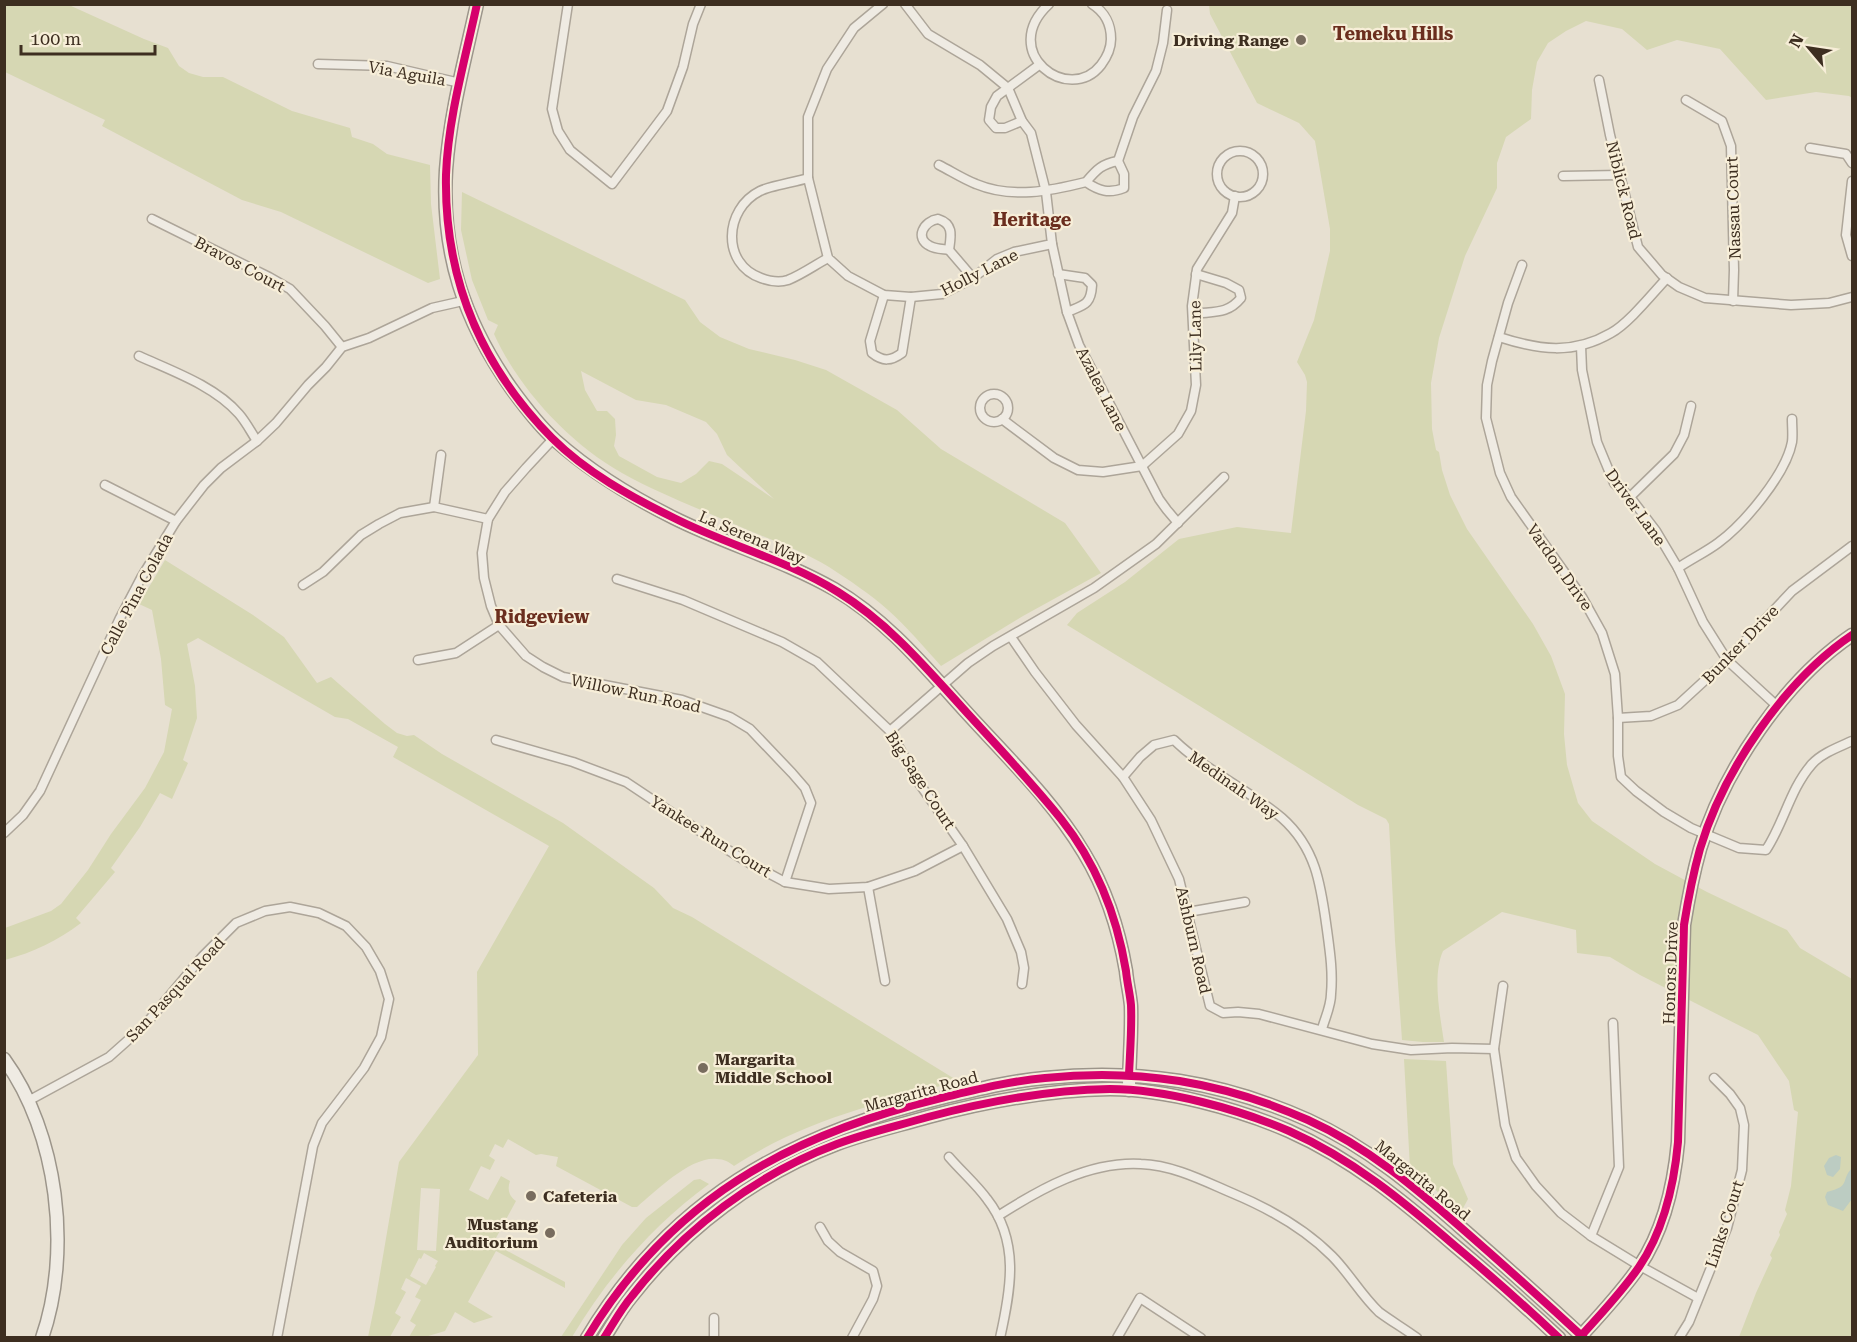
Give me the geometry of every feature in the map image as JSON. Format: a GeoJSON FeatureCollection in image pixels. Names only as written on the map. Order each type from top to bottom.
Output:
{"type":"FeatureCollection","features":[{"type":"Feature","properties":{"kind":"main road","name":"La Serena Way"},"geometry":{"type":"LineString","coordinates":[[477,4],[450,128],[446,182],[448,231],[463,301],[493,362],[524,406],[553,439],[615,486],[673,517],[805,573],[864,609],[899,639],[1063,821],[1085,854],[1099,881],[1121,940],[1131,1004],[1128,1090]]}},
{"type":"Feature","properties":{"kind":"main road","name":"Honors Drive"},"geometry":{"type":"LineString","coordinates":[[1582,1337],[1640,1266],[1667,1208],[1675,1175],[1678,1142],[1684,926],[1689,895],[1706,833],[1725,788],[1741,758],[1777,706],[1808,673],[1852,635]]}},
{"type":"Feature","properties":{"kind":"main road"},"geometry":{"type":"LineString","coordinates":[[4,1059],[28,1101],[44,1145],[54,1185],[58,1227],[57,1269],[53,1296],[42,1338]]}},
{"type":"Feature","properties":{"kind":"main road","name":"Margarita Road"},"geometry":{"type":"LineString","coordinates":[[587,1338],[604,1309],[632,1273],[665,1238],[700,1206],[766,1161],[844,1127],[925,1102],[983,1088],[1043,1078],[1080,1075],[1129,1075],[1187,1082],[1237,1092],[1311,1121],[1357,1145],[1428,1198],[1582,1337]]}},
{"type":"Feature","properties":{"kind":"main road","name":"Margarita Road"},"geometry":{"type":"LineString","coordinates":[[604,1338],[632,1295],[684,1239],[731,1201],[765,1178],[859,1136],[991,1101],[1081,1090],[1128,1090],[1176,1097],[1235,1112],[1287,1131],[1351,1164],[1410,1207],[1559,1338]]}},
{"type":"Feature","properties":{"kind":"street"},"geometry":{"type":"LineString","coordinates":[[568,4],[552,109],[558,131],[570,150],[612,184],[667,111],[683,67],[693,24],[701,4]]}},
{"type":"Feature","properties":{"kind":"street"},"geometry":{"type":"LineString","coordinates":[[808,178],[760,192],[744,204],[734,219],[732,245],[738,262],[752,275],[770,281],[787,280],[828,258],[808,178],[808,117],[826,69],[854,28],[883,4]]}},
{"type":"Feature","properties":{"kind":"street"},"geometry":{"type":"LineString","coordinates":[[1048,4],[1032,26],[1030,39],[1033,53],[1039,64],[1049,73],[1068,79],[1088,76],[1099,68],[1107,57],[1111,45],[1111,31],[1106,19],[1092,4]]}},
{"type":"Feature","properties":{"kind":"street"},"geometry":{"type":"LineString","coordinates":[[911,7],[928,34],[980,65],[1008,88],[1031,134],[1046,192],[1052,244]]}},
{"type":"Feature","properties":{"kind":"street"},"geometry":{"type":"LineString","coordinates":[[1086,182],[1104,191],[1114,192],[1124,188],[1124,174],[1118,161],[1133,117],[1156,71],[1163,43],[1167,10]]}},
{"type":"Feature","properties":{"kind":"street","name":"Via Aguila"},"geometry":{"type":"LineString","coordinates":[[318,63],[387,66],[460,82]]}},
{"type":"Feature","properties":{"kind":"street"},"geometry":{"type":"LineString","coordinates":[[1022,120],[1005,128],[996,128],[990,120],[991,107],[997,96],[1039,64]]}},
{"type":"Feature","properties":{"kind":"street","name":"Niblick Road"},"geometry":{"type":"LineString","coordinates":[[1599,80],[1638,247],[1651,264],[1667,278],[1679,287],[1705,298],[1733,301],[1791,305],[1829,303],[1852,297]]}},
{"type":"Feature","properties":{"kind":"street","name":"Nassau Court"},"geometry":{"type":"LineString","coordinates":[[1686,100],[1722,121],[1731,146],[1733,301]]}},
{"type":"Feature","properties":{"kind":"street"},"geometry":{"type":"LineString","coordinates":[[1810,148],[1846,154],[1852,163]]}},
{"type":"Feature","properties":{"kind":"street"},"geometry":{"type":"LineString","coordinates":[[1230,153],[1252,154],[1262,167],[1261,183],[1250,194],[1234,196],[1223,189],[1217,176],[1218,169],[1224,157],[1230,153]]}},
{"type":"Feature","properties":{"kind":"street"},"geometry":{"type":"LineString","coordinates":[[939,165],[978,185],[1010,192],[1046,192],[1086,182],[1097,169],[1118,161]]}},
{"type":"Feature","properties":{"kind":"street"},"geometry":{"type":"LineString","coordinates":[[1563,176],[1620,175]]}},
{"type":"Feature","properties":{"kind":"street"},"geometry":{"type":"LineString","coordinates":[[1852,181],[1846,235],[1852,256]]}},
{"type":"Feature","properties":{"kind":"street","name":"Lily Lane"},"geometry":{"type":"LineString","coordinates":[[1142,466],[1179,434],[1191,411],[1196,385],[1193,314],[1197,268],[1232,213],[1234,196]]}},
{"type":"Feature","properties":{"kind":"street","name":"Bravos Court"},"geometry":{"type":"LineString","coordinates":[[152,219],[290,289],[342,347]]}},
{"type":"Feature","properties":{"kind":"street","name":"Holly Lane"},"geometry":{"type":"LineString","coordinates":[[828,258],[848,276],[884,295],[911,297],[942,294],[973,278],[997,259],[1014,252],[1052,244]]}},
{"type":"Feature","properties":{"kind":"street","name":"Azalea Lane"},"geometry":{"type":"LineString","coordinates":[[1052,244],[1067,312],[1079,345],[1142,466],[1167,510],[1179,523]]}},
{"type":"Feature","properties":{"kind":"street"},"geometry":{"type":"LineString","coordinates":[[949,250],[973,278]]}},
{"type":"Feature","properties":{"kind":"street","name":"Vardon Drive"},"geometry":{"type":"LineString","coordinates":[[1522,265],[1508,303],[1492,361],[1487,385],[1486,418],[1500,473],[1511,497],[1582,597],[1602,633],[1615,674],[1621,777],[1664,812],[1691,828],[1739,848],[1766,850],[1791,796],[1813,763],[1832,750],[1852,741]]}},
{"type":"Feature","properties":{"kind":"street"},"geometry":{"type":"LineString","coordinates":[[1058,274],[1085,278],[1092,285],[1090,300],[1085,305],[1067,312]]}},
{"type":"Feature","properties":{"kind":"street"},"geometry":{"type":"LineString","coordinates":[[1193,314],[1233,308],[1241,298],[1239,290],[1226,283],[1196,274]]}},
{"type":"Feature","properties":{"kind":"street"},"geometry":{"type":"LineString","coordinates":[[1500,337],[1528,346],[1555,349],[1581,346],[1612,333],[1639,309],[1667,278]]}},
{"type":"Feature","properties":{"kind":"street"},"geometry":{"type":"LineString","coordinates":[[884,295],[870,341],[872,353],[886,360],[894,359],[902,353],[911,297]]}},
{"type":"Feature","properties":{"kind":"street"},"geometry":{"type":"LineString","coordinates":[[342,347],[369,338],[432,308],[463,301]]}},
{"type":"Feature","properties":{"kind":"street","name":"Driver Lane"},"geometry":{"type":"LineString","coordinates":[[1581,346],[1582,370],[1597,442],[1614,483],[1630,497],[1656,531],[1678,568],[1703,622],[1727,660],[1777,706]]}},
{"type":"Feature","properties":{"kind":"street","name":"Calle Pina Colada"},"geometry":{"type":"LineString","coordinates":[[4,833],[23,815],[40,791],[120,618],[141,578],[176,521],[204,484],[276,423],[342,347]]}},
{"type":"Feature","properties":{"kind":"street"},"geometry":{"type":"LineString","coordinates":[[139,356],[198,383],[219,397],[239,414],[257,441]]}},
{"type":"Feature","properties":{"kind":"street"},"geometry":{"type":"LineString","coordinates":[[1630,497],[1674,454],[1684,435],[1691,406]]}},
{"type":"Feature","properties":{"kind":"street"},"geometry":{"type":"LineString","coordinates":[[1002,419],[1054,458],[1078,470],[1103,472],[1142,466]]}},
{"type":"Feature","properties":{"kind":"street"},"geometry":{"type":"LineString","coordinates":[[1678,568],[1718,543],[1745,518],[1767,490],[1786,460],[1792,442],[1792,419]]}},
{"type":"Feature","properties":{"kind":"street","name":"Willow Run Road"},"geometry":{"type":"LineString","coordinates":[[553,439],[505,492],[488,519],[482,553],[484,578],[490,606],[499,625],[526,656],[563,677],[682,700],[709,708],[750,729],[805,788],[811,802],[785,882]]}},
{"type":"Feature","properties":{"kind":"street"},"geometry":{"type":"LineString","coordinates":[[434,507],[441,455]]}},
{"type":"Feature","properties":{"kind":"street"},"geometry":{"type":"LineString","coordinates":[[890,731],[968,663],[1126,567],[1179,523],[1224,477]]}},
{"type":"Feature","properties":{"kind":"street"},"geometry":{"type":"LineString","coordinates":[[105,485],[176,521]]}},
{"type":"Feature","properties":{"kind":"street"},"geometry":{"type":"LineString","coordinates":[[303,585],[323,572],[361,536],[400,513],[434,507],[488,519]]}},
{"type":"Feature","properties":{"kind":"street","name":"Bunker Drive"},"geometry":{"type":"LineString","coordinates":[[1618,718],[1651,716],[1678,705],[1727,660],[1792,591],[1852,546]]}},
{"type":"Feature","properties":{"kind":"street","name":"Big Sage Court"},"geometry":{"type":"LineString","coordinates":[[617,579],[682,600],[782,642],[817,662],[890,731],[920,783],[963,846],[1007,919],[1016,938],[1024,968],[1022,984]]}},
{"type":"Feature","properties":{"kind":"street"},"geometry":{"type":"LineString","coordinates":[[418,660],[456,653],[499,625]]}},
{"type":"Feature","properties":{"kind":"street","name":"Ashburn Road"},"geometry":{"type":"LineString","coordinates":[[1011,637],[1076,725],[1123,777],[1151,820],[1179,879],[1210,1006],[1223,1013],[1259,1014],[1372,1044],[1411,1050],[1494,1049]]}},
{"type":"Feature","properties":{"kind":"street","name":"Yankee Run Court"},"geometry":{"type":"LineString","coordinates":[[496,740],[573,762],[626,782],[728,850],[785,882],[829,889],[868,887],[915,871],[963,846]]}},
{"type":"Feature","properties":{"kind":"street","name":"Medinah Way"},"geometry":{"type":"LineString","coordinates":[[1123,777],[1154,745],[1174,740],[1187,753],[1264,804],[1296,833],[1320,881],[1331,959],[1331,997],[1322,1029]]}},
{"type":"Feature","properties":{"kind":"street"},"geometry":{"type":"LineString","coordinates":[[868,887],[885,981]]}},
{"type":"Feature","properties":{"kind":"street"},"geometry":{"type":"LineString","coordinates":[[1188,912],[1245,902]]}},
{"type":"Feature","properties":{"kind":"street","name":"San Pasqual Road"},"geometry":{"type":"LineString","coordinates":[[28,1101],[109,1058],[145,1025],[202,957],[236,923],[265,911],[290,907],[319,913],[346,927],[366,946],[380,970],[389,999],[381,1037],[364,1068],[322,1123],[313,1146],[277,1338]]}},
{"type":"Feature","properties":{"kind":"street"},"geometry":{"type":"LineString","coordinates":[[1503,986],[1494,1049],[1504,1125],[1516,1158],[1536,1186],[1561,1213],[1591,1236],[1698,1298]]}},
{"type":"Feature","properties":{"kind":"street"},"geometry":{"type":"LineString","coordinates":[[1591,1236],[1619,1167],[1614,1023]]}},
{"type":"Feature","properties":{"kind":"street","name":"Links Court"},"geometry":{"type":"LineString","coordinates":[[1679,1338],[1689,1322],[1726,1228],[1742,1170],[1744,1125],[1740,1108],[1714,1078]]}},
{"type":"Feature","properties":{"kind":"street"},"geometry":{"type":"LineString","coordinates":[[949,1157],[987,1199],[998,1216],[1010,1247],[1011,1272],[1000,1338]]}},
{"type":"Feature","properties":{"kind":"street"},"geometry":{"type":"LineString","coordinates":[[998,1216],[1042,1190],[1092,1169],[1141,1164],[1166,1168],[1237,1195],[1270,1210],[1296,1226],[1332,1256],[1380,1312],[1417,1338]]}},
{"type":"Feature","properties":{"kind":"street"},"geometry":{"type":"LineString","coordinates":[[820,1227],[828,1241],[840,1252],[873,1271],[877,1286],[873,1299],[852,1338]]}},
{"type":"Feature","properties":{"kind":"street"},"geometry":{"type":"LineString","coordinates":[[1117,1338],[1140,1298],[1200,1338]]}},
{"type":"Feature","properties":{"kind":"street"},"geometry":{"type":"LineString","coordinates":[[714,1318],[714,1338]]}},
{"type":"Feature","properties":{"kind":"green space"},"geometry":{"type":"Polygon","coordinates":[[[5,4],[69,5],[168,48],[179,66],[189,73],[203,77],[223,77],[292,111],[350,128],[352,137],[373,144],[387,154],[430,165],[431,204],[440,279],[428,283],[281,212],[242,200],[102,126],[105,120],[5,72],[5,4]]]}},
{"type":"Feature","properties":{"kind":"green space"},"geometry":{"type":"Polygon","coordinates":[[[1209,5],[1852,5],[1852,98],[1816,92],[1766,100],[1720,49],[1677,40],[1647,50],[1622,29],[1586,21],[1548,43],[1537,62],[1532,90],[1531,119],[1506,137],[1497,163],[1497,188],[1465,256],[1439,338],[1431,383],[1432,429],[1450,495],[1467,529],[1533,624],[1551,656],[1565,694],[1564,734],[1567,765],[1578,803],[1592,821],[1655,864],[1787,930],[1800,948],[1852,979],[1852,1337],[1739,1337],[1772,1258],[1770,1255],[1787,1214],[1785,1210],[1791,1186],[1798,1112],[1794,1110],[1789,1081],[1758,1035],[1640,975],[1610,957],[1577,953],[1576,930],[1502,912],[1443,951],[1437,984],[1444,1042],[1402,1040],[1389,824],[1386,819],[1358,805],[1067,625],[1077,613],[1125,582],[1179,539],[1237,527],[1291,533],[1306,411],[1307,382],[1297,362],[1314,320],[1330,251],[1330,229],[1315,141],[1299,123],[1257,103],[1210,14],[1209,5]]]}},
{"type":"Feature","properties":{"kind":"green space"},"geometry":{"type":"Polygon","coordinates":[[[462,192],[685,300],[700,322],[720,337],[749,349],[826,370],[897,410],[941,449],[1065,523],[1101,573],[1023,616],[941,666],[888,610],[829,567],[622,473],[602,461],[565,430],[517,375],[494,334],[498,325],[488,320],[472,280],[461,230],[462,192]],[[581,371],[585,390],[597,411],[607,411],[615,419],[614,446],[619,456],[657,477],[681,483],[696,474],[709,461],[722,464],[774,499],[727,455],[717,434],[706,422],[666,405],[636,400],[581,371]]]}},
{"type":"Feature","properties":{"kind":"green space","name":"Margarita Middle School"},"geometry":{"type":"Polygon","coordinates":[[[165,560],[284,637],[317,683],[331,677],[397,733],[407,736],[414,735],[442,754],[563,823],[654,888],[673,908],[692,917],[958,1081],[843,1114],[788,1136],[734,1166],[720,1159],[696,1163],[674,1176],[637,1207],[632,1207],[556,1166],[558,1157],[536,1155],[508,1139],[503,1148],[495,1144],[489,1156],[495,1160],[490,1170],[481,1166],[469,1190],[488,1200],[501,1176],[510,1181],[509,1192],[516,1201],[496,1238],[497,1247],[565,1282],[565,1288],[496,1251],[468,1302],[493,1317],[474,1323],[455,1312],[445,1331],[425,1337],[409,1337],[416,1325],[410,1321],[421,1300],[415,1297],[421,1286],[406,1278],[401,1289],[406,1292],[395,1313],[401,1317],[390,1337],[368,1337],[399,1162],[478,1055],[477,972],[549,846],[393,757],[398,747],[348,719],[335,717],[198,638],[187,644],[195,686],[197,718],[183,760],[188,763],[172,799],[160,793],[140,827],[111,868],[115,872],[76,918],[81,923],[45,945],[5,960],[5,928],[51,911],[61,904],[88,870],[145,788],[164,752],[172,709],[165,705],[161,659],[152,610],[139,604],[165,560]],[[421,1188],[417,1250],[436,1251],[440,1189],[421,1188]],[[424,1253],[410,1276],[426,1285],[438,1261],[424,1253]]]}},
{"type":"Feature","properties":{"kind":"green space"},"geometry":{"type":"Polygon","coordinates":[[[1404,1059],[1446,1061],[1453,1164],[1468,1199],[1461,1212],[1410,1168],[1404,1059]]]}},
{"type":"Feature","properties":{"kind":"green space"},"geometry":{"type":"Polygon","coordinates":[[[700,1179],[709,1184],[650,1235],[616,1273],[572,1337],[561,1337],[622,1245],[646,1218],[694,1180],[700,1179]]]}},
{"type":"Feature","properties":{"kind":"shaded area"},"geometry":{"type":"Polygon","coordinates":[[[1836,1155],[1841,1157],[1840,1169],[1833,1177],[1827,1175],[1824,1166],[1829,1158],[1836,1155]]]}},
{"type":"Feature","properties":{"kind":"shaded area"},"geometry":{"type":"Polygon","coordinates":[[[1852,1168],[1852,1199],[1843,1211],[1828,1205],[1825,1197],[1827,1192],[1843,1185],[1852,1168]]]}},
{"type":"Feature","properties":{"kind":"cycle path"},"geometry":{"type":"LineString","coordinates":[[477,4],[450,132],[446,175],[447,213],[452,249],[471,318],[486,350],[505,381],[527,410],[552,438],[579,462],[610,483],[694,528],[798,571],[857,605],[908,649],[1016,766],[1061,819],[1085,854],[1111,910],[1122,950],[1131,1001],[1129,1075]]}},
{"type":"Feature","properties":{"kind":"cycle path"},"geometry":{"type":"LineString","coordinates":[[1579,1338],[1618,1295],[1639,1267],[1655,1238],[1666,1207],[1674,1175],[1678,1142],[1684,925],[1697,858],[1710,819],[1741,759],[1781,702],[1803,676],[1852,635]]}},
{"type":"Feature","properties":{"kind":"cycle path"},"geometry":{"type":"LineString","coordinates":[[587,1338],[620,1290],[656,1247],[695,1211],[738,1180],[784,1154],[833,1132],[885,1113],[941,1098],[1032,1079],[1080,1075],[1147,1077],[1212,1087],[1276,1107],[1330,1131],[1371,1156],[1410,1185],[1481,1245],[1584,1338]]}},
{"type":"Feature","properties":{"kind":"cycle path"},"geometry":{"type":"LineString","coordinates":[[604,1338],[624,1306],[652,1271],[699,1226],[751,1188],[807,1156],[859,1136],[973,1106],[1041,1094],[1110,1089],[1154,1092],[1224,1108],[1289,1131],[1334,1154],[1396,1197],[1481,1268],[1559,1338]]}},
{"type":"Feature","properties":{"kind":"place","name":"Driving Range"},"geometry":{"type":"Point","coordinates":[1301,40]}},
{"type":"Feature","properties":{"kind":"place","name":"Margarita Middle School"},"geometry":{"type":"Point","coordinates":[703,1068]}},
{"type":"Feature","properties":{"kind":"place","name":"Cafeteria"},"geometry":{"type":"Point","coordinates":[531,1196]}},
{"type":"Feature","properties":{"kind":"place","name":"Mustang Auditorium"},"geometry":{"type":"Point","coordinates":[550,1233]}},
{"type":"Feature","properties":{"kind":"district","name":"Temeku Hills"},"geometry":{"type":"Point","coordinates":[1393,34]}},
{"type":"Feature","properties":{"kind":"district","name":"Heritage"},"geometry":{"type":"Point","coordinates":[1032,220]}},
{"type":"Feature","properties":{"kind":"district","name":"Ridgeview"},"geometry":{"type":"Point","coordinates":[542,617]}}]}
